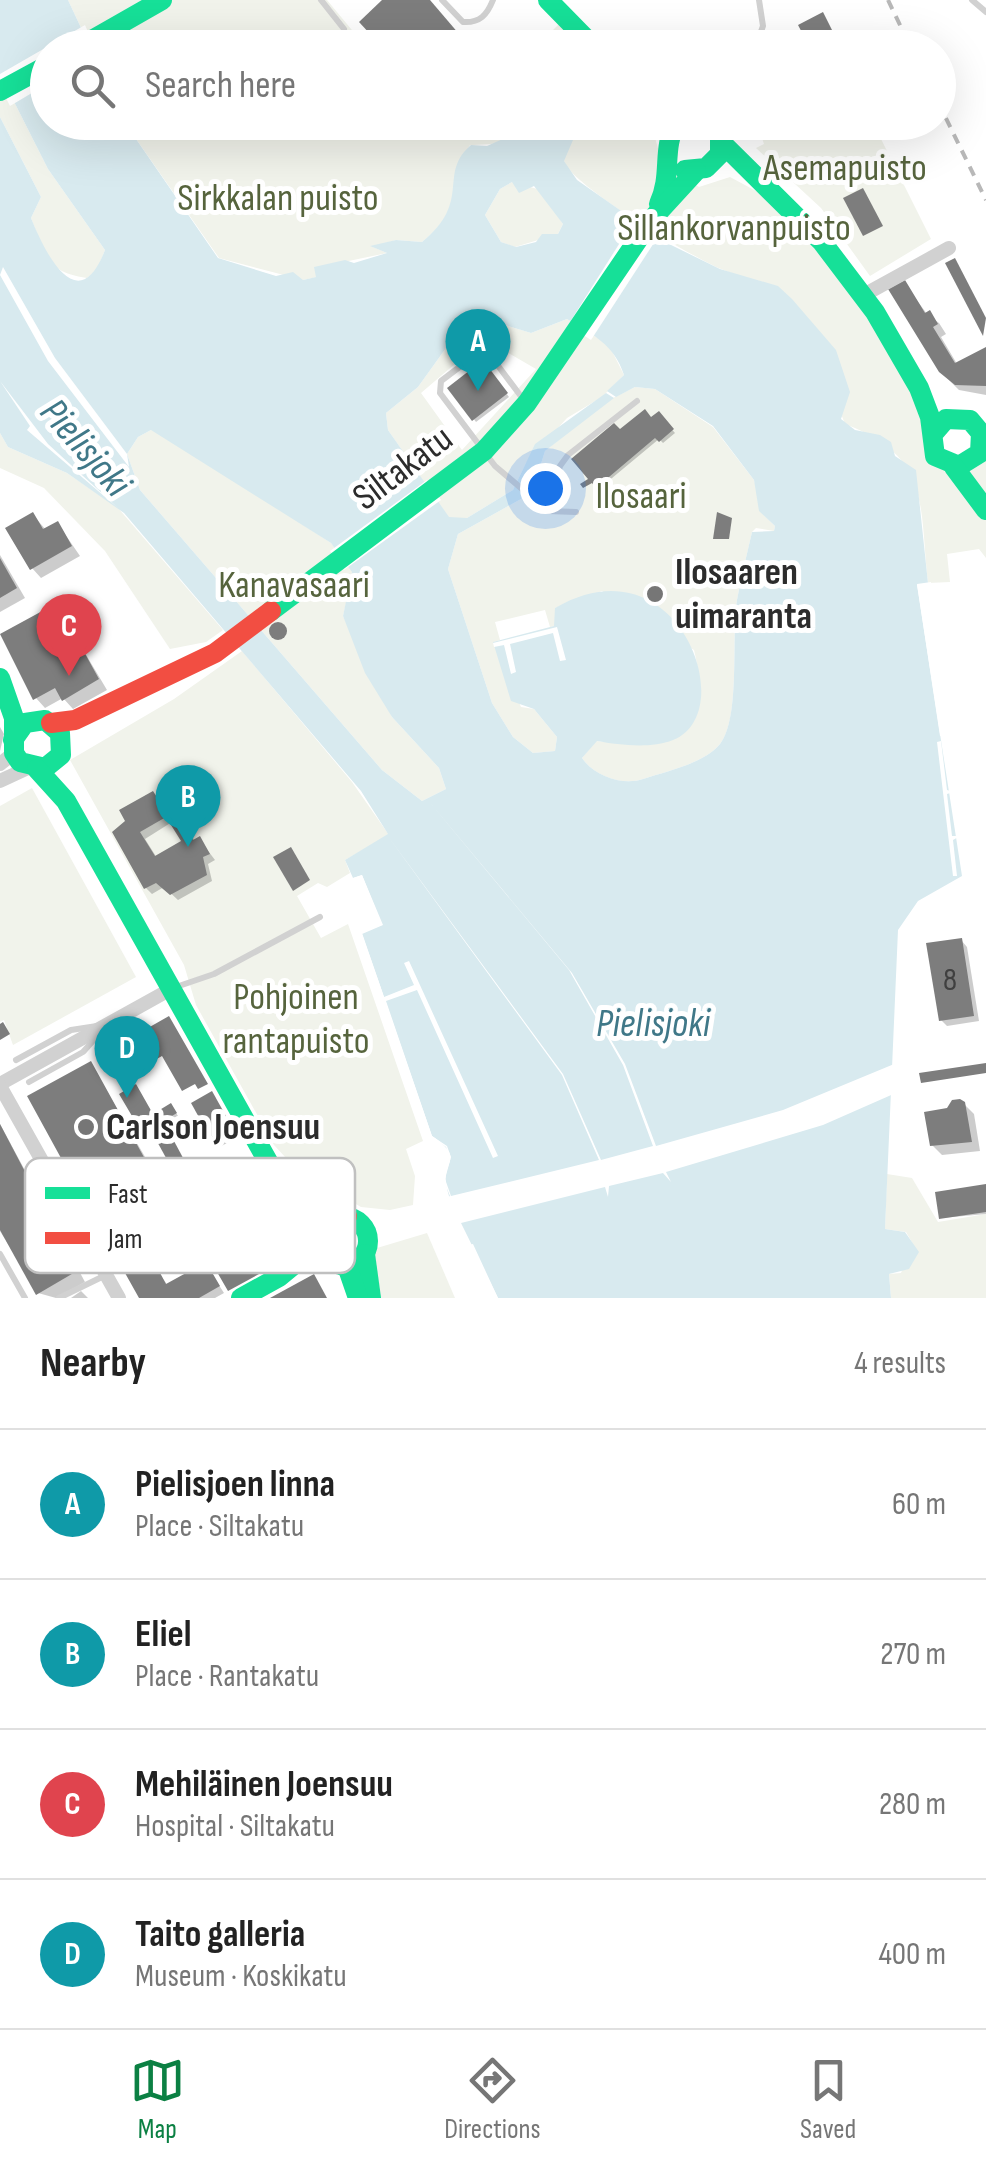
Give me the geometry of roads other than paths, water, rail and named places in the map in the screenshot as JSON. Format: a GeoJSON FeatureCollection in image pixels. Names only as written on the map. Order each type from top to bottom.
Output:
{"type":"FeatureCollection","features":[{"type":"Feature","properties":{"kind":"street"},"geometry":{"type":"LineString","coordinates":[[109,30],[162,0]]}},
{"type":"Feature","properties":{"kind":"street"},"geometry":{"type":"LineString","coordinates":[[548,0],[577,30]]}},
{"type":"Feature","properties":{"kind":"street"},"geometry":{"type":"LineString","coordinates":[[0,91],[30,74]]}},
{"type":"Feature","properties":{"kind":"street","name":"Siltakatu"},"geometry":{"type":"LineString","coordinates":[[126,697],[62,751],[18,759],[24,723],[75,720],[215,653],[484,451],[527,403],[578,333],[652,220],[669,182],[668,140]]}},
{"type":"Feature","properties":{"kind":"street"},"geometry":{"type":"LineString","coordinates":[[669,140],[676,164],[736,176],[772,196],[804,222],[862,296],[914,380],[933,434],[936,456],[976,444]]}},
{"type":"Feature","properties":{"kind":"street","name":"Siltakatu"},"geometry":{"type":"LineString","coordinates":[[652,220],[701,170],[714,162],[715,140]]}},
{"type":"Feature","properties":{"kind":"street"},"geometry":{"type":"LineString","coordinates":[[726,140],[772,196]]}},
{"type":"Feature","properties":{"kind":"street"},"geometry":{"type":"LineString","coordinates":[[862,296],[949,248]]}},
{"type":"Feature","properties":{"kind":"street"},"geometry":{"type":"LineString","coordinates":[[914,380],[976,444],[985,509]]}},
{"type":"Feature","properties":{"kind":"street"},"geometry":{"type":"LineString","coordinates":[[933,434],[939,424],[954,417]]}},
{"type":"Feature","properties":{"kind":"street"},"geometry":{"type":"LineString","coordinates":[[4,686],[48,722],[62,751],[66,801]]}},
{"type":"Feature","properties":{"kind":"street"},"geometry":{"type":"LineString","coordinates":[[4,686],[18,759],[66,801],[267,1158]]}},
{"type":"Feature","properties":{"kind":"street"},"geometry":{"type":"LineString","coordinates":[[0,781],[18,759]]}},
{"type":"Feature","properties":{"kind":"street"},"geometry":{"type":"LineString","coordinates":[[41,1158],[0,1085],[171,989]]}},
{"type":"Feature","properties":{"kind":"street"},"geometry":{"type":"LineString","coordinates":[[256,1141],[277,1158]]}},
{"type":"Feature","properties":{"kind":"street"},"geometry":{"type":"LineString","coordinates":[[355,1222],[367,1231],[365,1254],[370,1298]]}},
{"type":"Feature","properties":{"kind":"street"},"geometry":{"type":"LineString","coordinates":[[355,1257],[365,1254]]}},
{"type":"Feature","properties":{"kind":"street"},"geometry":{"type":"LineString","coordinates":[[241,1298],[283,1273]]}},
{"type":"Feature","properties":{"kind":"street"},"geometry":{"type":"LineString","coordinates":[[279,1277],[296,1273]]}},
{"type":"Feature","properties":{"kind":"street"},"geometry":{"type":"LineString","coordinates":[[349,1273],[358,1298]]}},
{"type":"Feature","properties":{"kind":"street"},"geometry":{"type":"LineString","coordinates":[[106,1275],[118,1298]]}},
{"type":"Feature","properties":{"kind":"lane"},"geometry":{"type":"LineString","coordinates":[[322,0],[344,30]]}},
{"type":"Feature","properties":{"kind":"lane"},"geometry":{"type":"LineString","coordinates":[[442,0],[463,22],[473,22],[486,14],[493,0]]}},
{"type":"Feature","properties":{"kind":"lane"},"geometry":{"type":"LineString","coordinates":[[759,0],[762,30]]}},
{"type":"Feature","properties":{"kind":"lane"},"geometry":{"type":"LineString","coordinates":[[972,0],[986,12]]}},
{"type":"Feature","properties":{"kind":"lane"},"geometry":{"type":"LineString","coordinates":[[527,403],[490,356],[478,354],[442,381],[440,392],[484,451],[515,482],[548,511],[576,512]]}},
{"type":"Feature","properties":{"kind":"lane"},"geometry":{"type":"LineString","coordinates":[[548,511],[560,466],[568,455],[637,401]]}},
{"type":"Feature","properties":{"kind":"lane"},"geometry":{"type":"LineString","coordinates":[[171,989],[214,974],[320,917]]}},
{"type":"Feature","properties":{"kind":"lane"},"geometry":{"type":"LineString","coordinates":[[16,1060],[71,1030],[108,1024]]}},
{"type":"Feature","properties":{"kind":"lane"},"geometry":{"type":"LineString","coordinates":[[29,1082],[83,1052],[108,1024]]}},
{"type":"Feature","properties":{"kind":"lane"},"geometry":{"type":"LineString","coordinates":[[0,1254],[25,1298]]}},
{"type":"Feature","properties":{"kind":"lane"},"geometry":{"type":"LineString","coordinates":[[59,1298],[106,1275]]}},
{"type":"Feature","properties":{"kind":"water","name":"Pielisjoki"},"geometry":{"type":"Polygon","coordinates":[[[0,0],[68,0],[82,30],[30,30],[30,133],[0,74],[0,0]]]}},
{"type":"Feature","properties":{"kind":"water","name":"Pielisjoki"},"geometry":{"type":"Polygon","coordinates":[[[0,117],[41,197],[31,218],[45,248],[63,273],[73,280],[84,279],[95,270],[105,250],[48,169],[33,140],[137,140],[218,258],[276,276],[293,272],[303,280],[316,277],[314,267],[345,260],[354,263],[387,253],[370,246],[396,240],[422,242],[446,214],[456,167],[471,145],[487,146],[500,140],[573,140],[564,161],[577,180],[667,243],[720,269],[778,286],[836,350],[850,392],[841,419],[855,430],[880,435],[891,442],[895,456],[916,470],[928,583],[917,585],[962,876],[918,901],[898,930],[885,1229],[905,1232],[919,1252],[909,1269],[889,1274],[891,1298],[498,1298],[473,1244],[468,1245],[452,1206],[446,1183],[450,1155],[432,1136],[362,933],[382,925],[362,875],[353,878],[345,860],[388,834],[361,791],[124,513],[67,473],[8,447],[0,433],[0,117]],[[512,182],[500,189],[485,215],[501,242],[516,247],[536,242],[542,234],[558,234],[563,224],[534,186],[519,193],[512,182]],[[567,319],[531,333],[505,325],[475,330],[446,348],[418,387],[386,413],[388,430],[449,517],[467,518],[513,490],[535,444],[606,393],[614,398],[545,451],[535,483],[521,499],[458,534],[448,569],[492,703],[513,737],[533,753],[555,751],[557,737],[534,709],[511,701],[493,642],[554,626],[555,608],[598,592],[635,594],[665,611],[686,637],[698,667],[701,698],[693,724],[673,740],[655,745],[597,741],[582,758],[610,778],[635,781],[704,757],[727,732],[733,696],[735,615],[752,532],[774,531],[775,526],[759,511],[754,480],[713,426],[655,389],[635,387],[616,397],[607,391],[624,375],[615,355],[567,319]],[[151,430],[138,437],[127,454],[140,490],[382,770],[422,801],[446,789],[439,768],[392,717],[365,673],[343,616],[352,572],[331,543],[151,430]]]}},
{"type":"Feature","properties":{"kind":"railway"},"geometry":{"type":"LineString","coordinates":[[888,0],[902,30]]}},
{"type":"Feature","properties":{"kind":"railway"},"geometry":{"type":"LineString","coordinates":[[956,139],[986,200]]}},
{"type":"Feature","properties":{"kind":"place","name":"Pielisjoen linna"},"geometry":{"type":"Point","coordinates":[478,391]}},
{"type":"Feature","properties":{"kind":"place","name":"Ilosaaren uimaranta"},"geometry":{"type":"Point","coordinates":[655,594]}},
{"type":"Feature","properties":{"kind":"place","name":"Mehiläinen Joensuu"},"geometry":{"type":"Point","coordinates":[69,676]}},
{"type":"Feature","properties":{"kind":"place","name":"Eliel"},"geometry":{"type":"Point","coordinates":[188,847]}},
{"type":"Feature","properties":{"kind":"place","name":"Taito galleria"},"geometry":{"type":"Point","coordinates":[127,1098]}},
{"type":"Feature","properties":{"kind":"place","name":"Carlson Joensuu"},"geometry":{"type":"Point","coordinates":[86,1127]}},
{"type":"Feature","properties":{"kind":"park label","name":"Asemapuisto"},"geometry":{"type":"Point","coordinates":[845,168]}},
{"type":"Feature","properties":{"kind":"park label","name":"Sirkkalan puisto"},"geometry":{"type":"Point","coordinates":[278,198]}},
{"type":"Feature","properties":{"kind":"park label","name":"Sillankorvanpuisto"},"geometry":{"type":"Point","coordinates":[734,228]}},
{"type":"Feature","properties":{"kind":"park label","name":"Ilosaari"},"geometry":{"type":"Point","coordinates":[641,496]}},
{"type":"Feature","properties":{"kind":"park label","name":"Kanavasaari"},"geometry":{"type":"Point","coordinates":[294,585]}},
{"type":"Feature","properties":{"kind":"park label","name":"Pohjoinen rantapuisto"},"geometry":{"type":"Point","coordinates":[296,1019]}}]}
